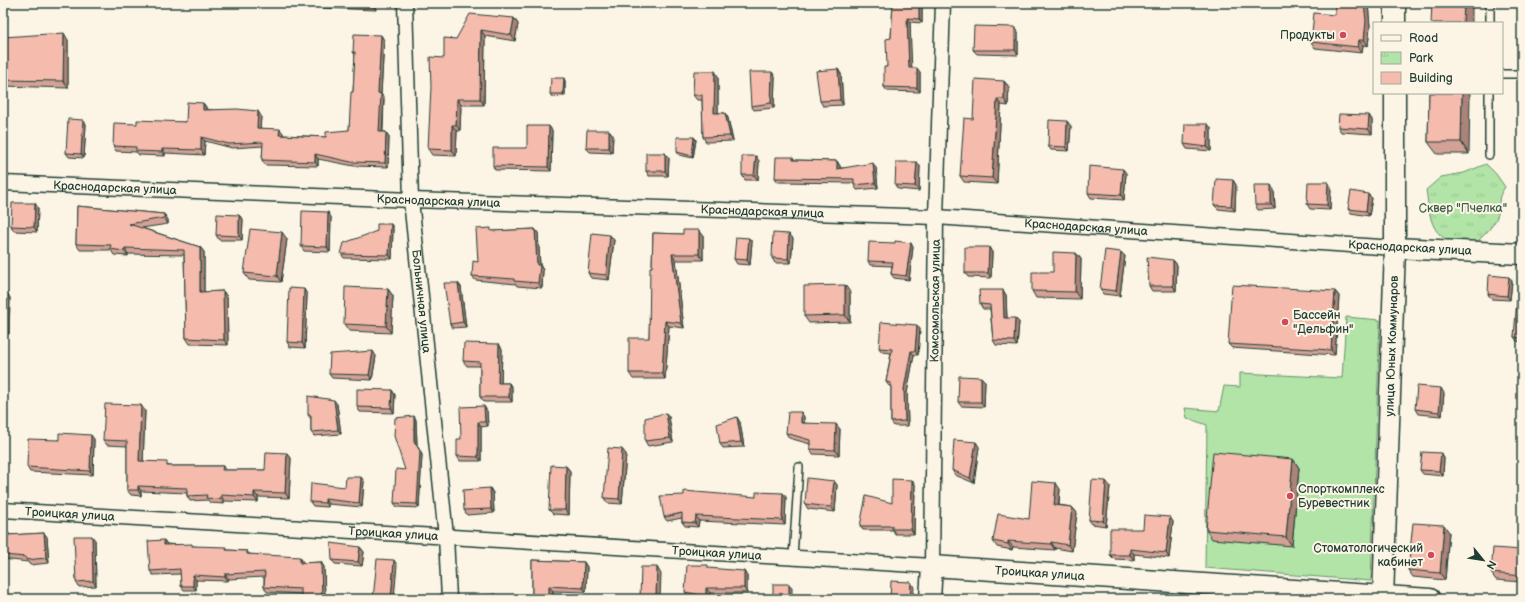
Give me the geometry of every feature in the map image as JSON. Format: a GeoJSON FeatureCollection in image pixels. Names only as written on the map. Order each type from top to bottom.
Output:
{"type":"FeatureCollection","features":[{"type":"Feature","properties":{"kind":"street","name":"Больничная улица"},"geometry":{"type":"LineString","coordinates":[[405,3],[411,200],[446,536],[449,599]]}},
{"type":"Feature","properties":{"kind":"street","name":"Комсомольская улица"},"geometry":{"type":"LineString","coordinates":[[930,599],[932,566],[936,218],[943,3]]}},
{"type":"Feature","properties":{"kind":"street"},"geometry":{"type":"LineString","coordinates":[[1394,3],[1395,22]]}},
{"type":"Feature","properties":{"kind":"street","name":"улица Юных Коммунаров"},"geometry":{"type":"LineString","coordinates":[[1383,597],[1395,248],[1395,94]]}},
{"type":"Feature","properties":{"kind":"street","name":"Краснодарская улица"},"geometry":{"type":"LineString","coordinates":[[3,183],[411,200],[936,218],[1395,248],[1522,254]]}},
{"type":"Feature","properties":{"kind":"street","name":"Троицкая улица"},"geometry":{"type":"LineString","coordinates":[[3,510],[793,557],[1430,599]]}},
{"type":"Feature","properties":{"kind":"lane"},"geometry":{"type":"LineString","coordinates":[[1490,3],[1490,22]]}},
{"type":"Feature","properties":{"kind":"lane"},"geometry":{"type":"LineString","coordinates":[[1503,74],[1522,74]]}},
{"type":"Feature","properties":{"kind":"lane"},"geometry":{"type":"LineString","coordinates":[[1489,94],[1490,155]]}},
{"type":"Feature","properties":{"kind":"lane"},"geometry":{"type":"LineString","coordinates":[[793,557],[799,467]]}},
{"type":"Feature","properties":{"kind":"green space","name":"Сквер \"Пчелка\""},"geometry":{"type":"Polygon","coordinates":[[[1486,164],[1496,174],[1505,187],[1499,198],[1499,210],[1495,222],[1477,242],[1460,243],[1448,240],[1441,236],[1433,224],[1430,216],[1426,190],[1441,177],[1464,173],[1486,164]]]}},
{"type":"Feature","properties":{"kind":"green space","name":"Cпорткомплекс Буревестник"},"geometry":{"type":"Polygon","coordinates":[[[1346,317],[1380,320],[1371,581],[1205,568],[1207,425],[1187,418],[1185,408],[1219,411],[1224,386],[1240,387],[1240,373],[1342,378],[1346,317]]]}},
{"type":"Feature","properties":{"kind":"building"},"geometry":{"type":"Polygon","coordinates":[[[373,3],[373,6],[320,4],[373,3]]]}},
{"type":"Feature","properties":{"kind":"building"},"geometry":{"type":"Polygon","coordinates":[[[893,3],[919,3],[919,19],[907,18],[909,68],[917,68],[917,88],[884,87],[884,67],[887,67],[886,39],[891,38],[893,3]]]}},
{"type":"Feature","properties":{"kind":"building"},"geometry":{"type":"Polygon","coordinates":[[[1335,3],[1364,3],[1366,21],[1364,40],[1359,40],[1358,47],[1311,42],[1314,13],[1335,15],[1335,3]]]}},
{"type":"Feature","properties":{"kind":"building"},"geometry":{"type":"Polygon","coordinates":[[[1432,3],[1464,3],[1463,22],[1431,22],[1432,3]]]}},
{"type":"Feature","properties":{"kind":"building"},"geometry":{"type":"Polygon","coordinates":[[[470,14],[514,18],[511,35],[481,30],[480,99],[457,99],[456,125],[452,125],[452,150],[428,149],[431,87],[430,57],[444,58],[444,38],[456,39],[470,14]]]}},
{"type":"Feature","properties":{"kind":"building"},"geometry":{"type":"Polygon","coordinates":[[[974,26],[1015,27],[1015,50],[973,50],[974,26]]]}},
{"type":"Feature","properties":{"kind":"building"},"geometry":{"type":"Polygon","coordinates":[[[64,33],[63,81],[3,80],[3,37],[64,33]]]}},
{"type":"Feature","properties":{"kind":"building"},"geometry":{"type":"Polygon","coordinates":[[[354,34],[381,35],[378,93],[381,94],[379,132],[386,132],[385,163],[351,162],[315,154],[315,162],[262,160],[263,142],[229,144],[201,137],[201,150],[162,149],[162,152],[136,151],[136,147],[113,146],[114,123],[137,124],[137,120],[186,122],[187,102],[203,103],[203,110],[237,109],[258,111],[257,128],[280,129],[279,135],[326,137],[326,132],[349,130],[351,92],[353,92],[355,52],[353,52],[354,34]]]}},
{"type":"Feature","properties":{"kind":"building"},"geometry":{"type":"Polygon","coordinates":[[[838,69],[840,100],[820,101],[816,71],[838,69]]]}},
{"type":"Feature","properties":{"kind":"building"},"geometry":{"type":"Polygon","coordinates":[[[694,71],[715,71],[714,113],[725,113],[730,136],[703,137],[702,95],[693,95],[694,71]]]}},
{"type":"Feature","properties":{"kind":"building"},"geometry":{"type":"Polygon","coordinates":[[[749,72],[772,72],[771,103],[751,106],[749,72]]]}},
{"type":"Feature","properties":{"kind":"building"},"geometry":{"type":"Polygon","coordinates":[[[551,78],[564,78],[563,94],[550,94],[551,78]]]}},
{"type":"Feature","properties":{"kind":"building"},"geometry":{"type":"Polygon","coordinates":[[[975,79],[1004,81],[1004,99],[997,99],[992,178],[960,176],[964,118],[973,119],[975,79]]]}},
{"type":"Feature","properties":{"kind":"building"},"geometry":{"type":"Polygon","coordinates":[[[1429,94],[1462,94],[1461,142],[1428,142],[1429,94]]]}},
{"type":"Feature","properties":{"kind":"building"},"geometry":{"type":"Polygon","coordinates":[[[1339,114],[1369,115],[1368,129],[1338,127],[1339,114]]]}},
{"type":"Feature","properties":{"kind":"building"},"geometry":{"type":"Polygon","coordinates":[[[68,119],[83,120],[81,154],[66,153],[68,119]]]}},
{"type":"Feature","properties":{"kind":"building"},"geometry":{"type":"Polygon","coordinates":[[[1049,120],[1067,121],[1066,147],[1048,146],[1049,120]]]}},
{"type":"Feature","properties":{"kind":"building"},"geometry":{"type":"Polygon","coordinates":[[[1185,124],[1208,124],[1207,147],[1184,144],[1185,124]]]}},
{"type":"Feature","properties":{"kind":"building"},"geometry":{"type":"Polygon","coordinates":[[[527,126],[549,126],[548,167],[493,166],[493,148],[527,148],[527,126]]]}},
{"type":"Feature","properties":{"kind":"building"},"geometry":{"type":"Polygon","coordinates":[[[587,130],[609,130],[609,148],[586,148],[587,130]]]}},
{"type":"Feature","properties":{"kind":"building"},"geometry":{"type":"Polygon","coordinates":[[[677,137],[694,137],[692,156],[677,152],[677,137]]]}},
{"type":"Feature","properties":{"kind":"building"},"geometry":{"type":"Polygon","coordinates":[[[646,153],[665,153],[665,171],[646,171],[646,153]]]}},
{"type":"Feature","properties":{"kind":"building"},"geometry":{"type":"Polygon","coordinates":[[[742,156],[756,156],[754,175],[742,175],[742,156]]]}},
{"type":"Feature","properties":{"kind":"building"},"geometry":{"type":"Polygon","coordinates":[[[776,157],[793,157],[793,160],[837,161],[837,169],[873,163],[875,183],[854,185],[854,179],[775,178],[776,157]]]}},
{"type":"Feature","properties":{"kind":"building"},"geometry":{"type":"Polygon","coordinates":[[[896,162],[917,162],[915,186],[895,185],[896,162]]]}},
{"type":"Feature","properties":{"kind":"building"},"geometry":{"type":"Polygon","coordinates":[[[1089,166],[1123,169],[1121,195],[1088,193],[1089,166]]]}},
{"type":"Feature","properties":{"kind":"building"},"geometry":{"type":"Polygon","coordinates":[[[1216,179],[1233,180],[1231,206],[1214,205],[1216,179]]]}},
{"type":"Feature","properties":{"kind":"building"},"geometry":{"type":"Polygon","coordinates":[[[1308,182],[1328,182],[1327,205],[1307,204],[1308,182]]]}},
{"type":"Feature","properties":{"kind":"building"},"geometry":{"type":"Polygon","coordinates":[[[1254,185],[1271,185],[1271,205],[1255,205],[1254,185]]]}},
{"type":"Feature","properties":{"kind":"building"},"geometry":{"type":"Polygon","coordinates":[[[1351,191],[1368,194],[1366,211],[1348,209],[1351,191]]]}},
{"type":"Feature","properties":{"kind":"building"},"geometry":{"type":"Polygon","coordinates":[[[12,203],[35,203],[34,227],[11,226],[12,203]]]}},
{"type":"Feature","properties":{"kind":"building"},"geometry":{"type":"Polygon","coordinates":[[[77,206],[164,214],[164,218],[129,224],[200,247],[200,292],[223,291],[224,340],[186,338],[184,250],[125,248],[124,251],[110,249],[111,245],[76,244],[77,206]]]}},
{"type":"Feature","properties":{"kind":"building"},"geometry":{"type":"Polygon","coordinates":[[[302,211],[328,212],[327,247],[301,246],[302,211]]]}},
{"type":"Feature","properties":{"kind":"building"},"geometry":{"type":"Polygon","coordinates":[[[217,214],[239,215],[239,236],[216,235],[217,214]]]}},
{"type":"Feature","properties":{"kind":"building"},"geometry":{"type":"Polygon","coordinates":[[[377,224],[391,224],[389,255],[341,254],[344,243],[377,231],[377,224]]]}},
{"type":"Feature","properties":{"kind":"building"},"geometry":{"type":"Polygon","coordinates":[[[491,228],[491,231],[535,229],[537,265],[540,265],[538,283],[514,281],[514,279],[472,276],[473,261],[478,262],[476,229],[491,228]]]}},
{"type":"Feature","properties":{"kind":"building"},"geometry":{"type":"Polygon","coordinates":[[[250,229],[282,232],[277,276],[244,273],[250,229]]]}},
{"type":"Feature","properties":{"kind":"building"},"geometry":{"type":"Polygon","coordinates":[[[683,230],[699,230],[699,254],[672,254],[681,323],[665,321],[662,373],[629,373],[629,338],[649,338],[650,267],[652,267],[653,233],[683,234],[683,230]]]}},
{"type":"Feature","properties":{"kind":"building"},"geometry":{"type":"Polygon","coordinates":[[[592,233],[610,235],[606,275],[588,273],[592,233]]]}},
{"type":"Feature","properties":{"kind":"building"},"geometry":{"type":"Polygon","coordinates":[[[773,233],[789,234],[788,259],[772,258],[773,233]]]}},
{"type":"Feature","properties":{"kind":"building"},"geometry":{"type":"Polygon","coordinates":[[[736,237],[749,238],[747,260],[734,259],[736,237]]]}},
{"type":"Feature","properties":{"kind":"building"},"geometry":{"type":"Polygon","coordinates":[[[895,241],[911,243],[906,276],[891,274],[893,262],[868,261],[869,242],[895,243],[895,241]]]}},
{"type":"Feature","properties":{"kind":"building"},"geometry":{"type":"Polygon","coordinates":[[[965,247],[989,247],[988,273],[965,273],[965,247]]]}},
{"type":"Feature","properties":{"kind":"building"},"geometry":{"type":"Polygon","coordinates":[[[1105,250],[1121,252],[1116,291],[1100,289],[1105,250]]]}},
{"type":"Feature","properties":{"kind":"building"},"geometry":{"type":"Polygon","coordinates":[[[1053,252],[1076,253],[1075,292],[1032,291],[1032,272],[1053,272],[1053,252]]]}},
{"type":"Feature","properties":{"kind":"building"},"geometry":{"type":"Polygon","coordinates":[[[1147,257],[1173,260],[1173,286],[1149,286],[1147,257]]]}},
{"type":"Feature","properties":{"kind":"building"},"geometry":{"type":"Polygon","coordinates":[[[1489,275],[1509,277],[1507,296],[1488,294],[1489,275]]]}},
{"type":"Feature","properties":{"kind":"building"},"geometry":{"type":"Polygon","coordinates":[[[444,283],[458,283],[463,322],[450,324],[444,283]]]}},
{"type":"Feature","properties":{"kind":"building"},"geometry":{"type":"Polygon","coordinates":[[[845,285],[845,315],[804,316],[804,286],[845,285]]]}},
{"type":"Feature","properties":{"kind":"building","name":"Бассейн \"Дельфин\""},"geometry":{"type":"Polygon","coordinates":[[[1232,285],[1335,291],[1331,350],[1228,344],[1232,285]]]}},
{"type":"Feature","properties":{"kind":"building"},"geometry":{"type":"Polygon","coordinates":[[[1518,286],[1522,287],[1522,338],[1514,337],[1518,286]]]}},
{"type":"Feature","properties":{"kind":"building"},"geometry":{"type":"Polygon","coordinates":[[[345,287],[388,289],[386,326],[344,324],[345,287]]]}},
{"type":"Feature","properties":{"kind":"building"},"geometry":{"type":"Polygon","coordinates":[[[289,288],[304,289],[302,343],[287,342],[289,288]]]}},
{"type":"Feature","properties":{"kind":"building"},"geometry":{"type":"Polygon","coordinates":[[[979,290],[1003,290],[1004,318],[1015,318],[1014,341],[993,340],[990,305],[980,304],[979,290]]]}},
{"type":"Feature","properties":{"kind":"building"},"geometry":{"type":"Polygon","coordinates":[[[3,291],[6,291],[4,327],[3,327],[3,291]]]}},
{"type":"Feature","properties":{"kind":"building"},"geometry":{"type":"Polygon","coordinates":[[[881,322],[917,325],[915,351],[911,351],[904,389],[905,421],[891,422],[891,383],[886,382],[892,349],[879,348],[881,322]]]}},
{"type":"Feature","properties":{"kind":"building"},"geometry":{"type":"Polygon","coordinates":[[[464,343],[499,344],[498,383],[509,383],[509,397],[480,397],[480,362],[463,361],[464,343]]]}},
{"type":"Feature","properties":{"kind":"building"},"geometry":{"type":"Polygon","coordinates":[[[373,351],[369,375],[329,374],[330,354],[373,351]]]}},
{"type":"Feature","properties":{"kind":"building"},"geometry":{"type":"Polygon","coordinates":[[[959,376],[981,377],[981,402],[958,402],[959,376]]]}},
{"type":"Feature","properties":{"kind":"building"},"geometry":{"type":"Polygon","coordinates":[[[1417,386],[1441,388],[1439,412],[1415,409],[1417,386]]]}},
{"type":"Feature","properties":{"kind":"building"},"geometry":{"type":"Polygon","coordinates":[[[357,389],[392,390],[391,408],[357,407],[357,389]]]}},
{"type":"Feature","properties":{"kind":"building"},"geometry":{"type":"Polygon","coordinates":[[[308,396],[334,400],[338,430],[311,432],[311,415],[308,415],[308,396]]]}},
{"type":"Feature","properties":{"kind":"building"},"geometry":{"type":"Polygon","coordinates":[[[105,404],[141,405],[139,461],[167,462],[167,466],[223,466],[222,470],[265,470],[266,452],[287,453],[285,493],[254,492],[254,497],[221,495],[220,499],[206,498],[207,495],[187,496],[187,488],[138,486],[138,490],[127,490],[127,441],[103,440],[105,404]]]}},
{"type":"Feature","properties":{"kind":"building"},"geometry":{"type":"Polygon","coordinates":[[[484,406],[485,422],[478,422],[478,457],[457,456],[457,439],[461,439],[460,407],[484,406]]]}},
{"type":"Feature","properties":{"kind":"building"},"geometry":{"type":"Polygon","coordinates":[[[788,412],[801,412],[801,423],[836,424],[835,450],[810,449],[810,440],[786,433],[788,412]]]}},
{"type":"Feature","properties":{"kind":"building"},"geometry":{"type":"Polygon","coordinates":[[[666,413],[670,438],[645,441],[645,418],[666,413]]]}},
{"type":"Feature","properties":{"kind":"building"},"geometry":{"type":"Polygon","coordinates":[[[414,416],[414,441],[420,451],[417,504],[394,503],[396,469],[405,470],[394,436],[395,418],[414,416]]]}},
{"type":"Feature","properties":{"kind":"building"},"geometry":{"type":"Polygon","coordinates":[[[737,417],[741,442],[720,444],[717,424],[737,417]]]}},
{"type":"Feature","properties":{"kind":"building"},"geometry":{"type":"Polygon","coordinates":[[[59,433],[91,435],[90,471],[27,467],[28,439],[59,440],[59,433]]]}},
{"type":"Feature","properties":{"kind":"building"},"geometry":{"type":"Polygon","coordinates":[[[954,440],[976,442],[970,478],[952,470],[954,440]]]}},
{"type":"Feature","properties":{"kind":"building"},"geometry":{"type":"Polygon","coordinates":[[[608,448],[622,449],[619,499],[604,498],[608,448]]]}},
{"type":"Feature","properties":{"kind":"building"},"geometry":{"type":"Polygon","coordinates":[[[1213,452],[1293,459],[1286,537],[1206,530],[1213,452]]]}},
{"type":"Feature","properties":{"kind":"building"},"geometry":{"type":"Polygon","coordinates":[[[1422,452],[1441,453],[1439,471],[1420,470],[1422,452]]]}},
{"type":"Feature","properties":{"kind":"building"},"geometry":{"type":"Polygon","coordinates":[[[551,465],[566,466],[565,510],[549,510],[551,465]]]}},
{"type":"Feature","properties":{"kind":"building"},"geometry":{"type":"Polygon","coordinates":[[[346,477],[361,477],[359,503],[325,499],[325,503],[310,502],[311,483],[345,487],[346,477]]]}},
{"type":"Feature","properties":{"kind":"building"},"geometry":{"type":"Polygon","coordinates":[[[807,478],[834,481],[831,507],[805,504],[807,478]]]}},
{"type":"Feature","properties":{"kind":"building"},"geometry":{"type":"Polygon","coordinates":[[[892,479],[912,480],[911,529],[892,529],[892,526],[860,526],[866,496],[892,503],[892,479]]]}},
{"type":"Feature","properties":{"kind":"building"},"geometry":{"type":"Polygon","coordinates":[[[1092,480],[1106,481],[1103,521],[1089,520],[1092,480]]]}},
{"type":"Feature","properties":{"kind":"building"},"geometry":{"type":"Polygon","coordinates":[[[1032,481],[1056,483],[1054,505],[1072,507],[1068,545],[1051,542],[1051,544],[1008,541],[1008,544],[993,541],[998,514],[1029,519],[1032,481]]]}},
{"type":"Feature","properties":{"kind":"building"},"geometry":{"type":"Polygon","coordinates":[[[490,488],[491,509],[464,510],[463,490],[490,488]]]}},
{"type":"Feature","properties":{"kind":"building"},"geometry":{"type":"Polygon","coordinates":[[[684,491],[756,497],[756,492],[783,493],[782,520],[696,516],[695,523],[682,522],[682,513],[664,517],[660,496],[684,495],[684,491]]]}},
{"type":"Feature","properties":{"kind":"building"},"geometry":{"type":"Polygon","coordinates":[[[1144,515],[1170,517],[1166,553],[1130,549],[1130,555],[1110,555],[1110,529],[1143,529],[1144,515]]]}},
{"type":"Feature","properties":{"kind":"building","name":"Стоматологический кабинет"},"geometry":{"type":"Polygon","coordinates":[[[1413,523],[1444,525],[1440,573],[1408,570],[1413,523]]]}},
{"type":"Feature","properties":{"kind":"building"},"geometry":{"type":"Polygon","coordinates":[[[3,530],[7,531],[7,535],[44,533],[46,558],[26,560],[26,557],[3,555],[3,530]]]}},
{"type":"Feature","properties":{"kind":"building"},"geometry":{"type":"Polygon","coordinates":[[[74,536],[92,536],[93,581],[76,582],[74,536]]]}},
{"type":"Feature","properties":{"kind":"building"},"geometry":{"type":"Polygon","coordinates":[[[164,540],[164,545],[192,544],[192,546],[227,547],[226,550],[247,551],[247,554],[300,557],[300,563],[321,562],[322,599],[301,599],[301,589],[264,587],[265,572],[225,574],[225,577],[193,575],[193,586],[181,586],[180,569],[150,571],[148,541],[164,540]]]}},
{"type":"Feature","properties":{"kind":"building"},"geometry":{"type":"Polygon","coordinates":[[[331,543],[360,547],[358,562],[332,560],[331,543]]]}},
{"type":"Feature","properties":{"kind":"building"},"geometry":{"type":"Polygon","coordinates":[[[1493,548],[1522,550],[1522,576],[1491,573],[1493,548]]]}},
{"type":"Feature","properties":{"kind":"building"},"geometry":{"type":"Polygon","coordinates":[[[377,559],[394,560],[391,599],[373,599],[377,559]]]}},
{"type":"Feature","properties":{"kind":"building"},"geometry":{"type":"Polygon","coordinates":[[[532,560],[584,562],[583,588],[549,586],[549,599],[532,599],[532,560]]]}},
{"type":"Feature","properties":{"kind":"building"},"geometry":{"type":"Polygon","coordinates":[[[687,565],[708,565],[708,568],[744,571],[744,588],[706,588],[706,596],[685,592],[687,565]]]}},
{"type":"Feature","properties":{"kind":"building"},"geometry":{"type":"Polygon","coordinates":[[[641,567],[657,567],[656,595],[678,596],[677,599],[640,599],[641,567]]]}},
{"type":"Feature","properties":{"kind":"building"},"geometry":{"type":"Polygon","coordinates":[[[891,581],[911,582],[910,599],[890,599],[891,581]]]}},
{"type":"Feature","properties":{"kind":"building"},"geometry":{"type":"Polygon","coordinates":[[[773,584],[789,584],[789,599],[773,599],[773,584]]]}},
{"type":"Feature","properties":{"kind":"building"},"geometry":{"type":"Polygon","coordinates":[[[495,594],[496,599],[467,599],[466,597],[495,594]]]}},
{"type":"Feature","properties":{"kind":"place","name":"Продукты"},"geometry":{"type":"Point","coordinates":[1343,35]}},
{"type":"Feature","properties":{"kind":"place","name":"Бассейн \"Дельфин\""},"geometry":{"type":"Point","coordinates":[1285,322]}},
{"type":"Feature","properties":{"kind":"place","name":"Cпорткомплекс Буревестник"},"geometry":{"type":"Point","coordinates":[1290,496]}},
{"type":"Feature","properties":{"kind":"place","name":"Стоматологический кабинет"},"geometry":{"type":"Point","coordinates":[1431,555]}}]}
